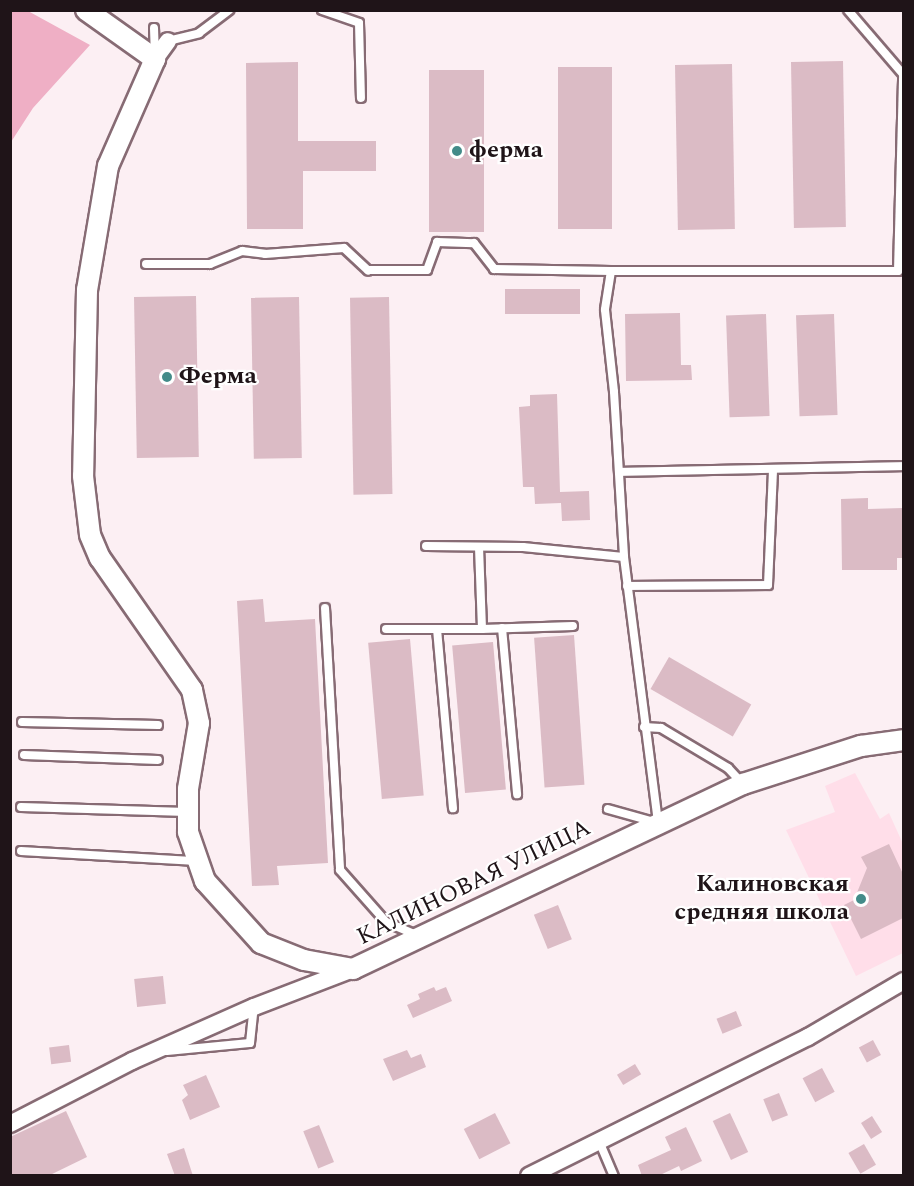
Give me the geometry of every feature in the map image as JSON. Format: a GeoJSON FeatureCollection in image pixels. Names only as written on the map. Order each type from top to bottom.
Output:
{"type":"FeatureCollection","features":[{"type":"Feature","properties":{"kind":"street"},"geometry":{"type":"LineString","coordinates":[[86,10],[155,59],[168,41]]}},
{"type":"Feature","properties":{"kind":"street","name":"КАЛИНОВАЯ УЛИЦА"},"geometry":{"type":"LineString","coordinates":[[155,59],[108,166],[87,290],[83,476],[90,536],[100,558],[192,690],[197,703],[199,723],[187,813],[197,861],[205,881],[261,943],[304,960],[353,969],[658,822],[743,784],[861,746],[903,740]]}},
{"type":"Feature","properties":{"kind":"street"},"geometry":{"type":"LineString","coordinates":[[10,1124],[146,1054],[254,1006],[353,969]]}},
{"type":"Feature","properties":{"kind":"street"},"geometry":{"type":"LineString","coordinates":[[529,1176],[808,1037],[903,981]]}},
{"type":"Feature","properties":{"kind":"lane"},"geometry":{"type":"LineString","coordinates":[[168,41],[199,33],[229,10]]}},
{"type":"Feature","properties":{"kind":"lane"},"geometry":{"type":"LineString","coordinates":[[322,10],[359,23],[361,98]]}},
{"type":"Feature","properties":{"kind":"lane"},"geometry":{"type":"LineString","coordinates":[[146,264],[210,264],[242,251],[265,254],[344,248],[368,270],[427,270],[437,242],[474,243],[494,269],[898,271],[903,74],[848,10]]}},
{"type":"Feature","properties":{"kind":"lane"},"geometry":{"type":"LineString","coordinates":[[154,28],[155,59]]}},
{"type":"Feature","properties":{"kind":"lane"},"geometry":{"type":"LineString","coordinates":[[608,809],[658,822],[624,557],[605,310],[611,271]]}},
{"type":"Feature","properties":{"kind":"lane"},"geometry":{"type":"LineString","coordinates":[[619,472],[903,466]]}},
{"type":"Feature","properties":{"kind":"lane"},"geometry":{"type":"LineString","coordinates":[[627,586],[768,585],[773,470]]}},
{"type":"Feature","properties":{"kind":"lane"},"geometry":{"type":"LineString","coordinates":[[426,546],[479,547],[624,557]]}},
{"type":"Feature","properties":{"kind":"lane"},"geometry":{"type":"LineString","coordinates":[[479,547],[482,629]]}},
{"type":"Feature","properties":{"kind":"lane"},"geometry":{"type":"LineString","coordinates":[[325,608],[340,870],[386,922],[422,937]]}},
{"type":"Feature","properties":{"kind":"lane"},"geometry":{"type":"LineString","coordinates":[[386,629],[573,626]]}},
{"type":"Feature","properties":{"kind":"lane"},"geometry":{"type":"LineString","coordinates":[[502,628],[517,794]]}},
{"type":"Feature","properties":{"kind":"lane"},"geometry":{"type":"LineString","coordinates":[[437,629],[453,808]]}},
{"type":"Feature","properties":{"kind":"lane"},"geometry":{"type":"LineString","coordinates":[[22,722],[158,725]]}},
{"type":"Feature","properties":{"kind":"lane"},"geometry":{"type":"LineString","coordinates":[[644,727],[661,728],[728,768],[743,784]]}},
{"type":"Feature","properties":{"kind":"lane"},"geometry":{"type":"LineString","coordinates":[[24,755],[158,760]]}},
{"type":"Feature","properties":{"kind":"lane"},"geometry":{"type":"LineString","coordinates":[[21,807],[187,813]]}},
{"type":"Feature","properties":{"kind":"lane"},"geometry":{"type":"LineString","coordinates":[[21,850],[197,861]]}},
{"type":"Feature","properties":{"kind":"lane"},"geometry":{"type":"LineString","coordinates":[[146,1054],[250,1043],[254,1006]]}},
{"type":"Feature","properties":{"kind":"lane"},"geometry":{"type":"LineString","coordinates":[[598,1141],[614,1176]]}},
{"type":"Feature","properties":{"kind":"shaded area"},"geometry":{"type":"Polygon","coordinates":[[[11,10],[28,11],[90,45],[33,108],[11,142],[11,10]]]}},
{"type":"Feature","properties":{"kind":"shaded area","name":"Калиновская средняя школа"},"geometry":{"type":"Polygon","coordinates":[[[855,773],[880,819],[889,813],[903,844],[903,953],[856,976],[786,830],[835,812],[825,786],[855,773]]]}},
{"type":"Feature","properties":{"kind":"building"},"geometry":{"type":"Polygon","coordinates":[[[843,61],[846,227],[794,228],[791,62],[843,61]]]}},
{"type":"Feature","properties":{"kind":"building"},"geometry":{"type":"Polygon","coordinates":[[[298,62],[298,141],[376,141],[376,171],[303,171],[303,229],[247,229],[246,63],[298,62]]]}},
{"type":"Feature","properties":{"kind":"building"},"geometry":{"type":"Polygon","coordinates":[[[732,64],[735,229],[678,230],[675,65],[732,64]]]}},
{"type":"Feature","properties":{"kind":"building"},"geometry":{"type":"Polygon","coordinates":[[[558,67],[612,67],[612,229],[558,229],[558,67]]]}},
{"type":"Feature","properties":{"kind":"building","name":"ферма"},"geometry":{"type":"Polygon","coordinates":[[[429,70],[484,70],[484,232],[429,232],[429,70]]]}},
{"type":"Feature","properties":{"kind":"building"},"geometry":{"type":"Polygon","coordinates":[[[505,289],[580,289],[580,314],[505,314],[505,289]]]}},
{"type":"Feature","properties":{"kind":"building","name":"Ферма"},"geometry":{"type":"Polygon","coordinates":[[[196,296],[199,457],[137,458],[134,297],[196,296]]]}},
{"type":"Feature","properties":{"kind":"building","name":"ферма"},"geometry":{"type":"Polygon","coordinates":[[[299,297],[302,458],[254,459],[251,298],[299,297]]]}},
{"type":"Feature","properties":{"kind":"building"},"geometry":{"type":"Polygon","coordinates":[[[389,297],[392,494],[353,495],[350,298],[389,297]]]}},
{"type":"Feature","properties":{"kind":"building"},"geometry":{"type":"Polygon","coordinates":[[[680,313],[681,365],[691,365],[692,380],[626,381],[625,314],[680,313]]]}},
{"type":"Feature","properties":{"kind":"building"},"geometry":{"type":"Polygon","coordinates":[[[766,314],[770,416],[730,417],[726,315],[766,314]]]}},
{"type":"Feature","properties":{"kind":"building"},"geometry":{"type":"Polygon","coordinates":[[[834,314],[838,415],[800,416],[796,315],[834,314]]]}},
{"type":"Feature","properties":{"kind":"building"},"geometry":{"type":"Polygon","coordinates":[[[557,394],[560,492],[589,491],[590,520],[562,521],[561,503],[535,504],[534,487],[523,487],[519,407],[530,406],[530,395],[557,394]]]}},
{"type":"Feature","properties":{"kind":"building"},"geometry":{"type":"Polygon","coordinates":[[[868,498],[868,509],[903,508],[903,558],[897,558],[897,570],[842,570],[841,499],[868,498]]]}},
{"type":"Feature","properties":{"kind":"building"},"geometry":{"type":"Polygon","coordinates":[[[263,599],[265,622],[315,619],[328,863],[277,866],[279,885],[252,886],[237,601],[263,599]]]}},
{"type":"Feature","properties":{"kind":"building"},"geometry":{"type":"Polygon","coordinates":[[[574,635],[584,785],[545,787],[534,638],[574,635]]]}},
{"type":"Feature","properties":{"kind":"building"},"geometry":{"type":"Polygon","coordinates":[[[410,639],[424,795],[382,799],[368,643],[410,639]]]}},
{"type":"Feature","properties":{"kind":"building"},"geometry":{"type":"Polygon","coordinates":[[[493,642],[506,789],[465,793],[452,646],[493,642]]]}},
{"type":"Feature","properties":{"kind":"building"},"geometry":{"type":"Polygon","coordinates":[[[669,657],[751,704],[733,737],[650,689],[669,657]]]}},
{"type":"Feature","properties":{"kind":"building"},"geometry":{"type":"Polygon","coordinates":[[[889,844],[903,874],[903,918],[861,939],[844,905],[854,900],[867,868],[861,857],[889,844]]]}},
{"type":"Feature","properties":{"kind":"building"},"geometry":{"type":"Polygon","coordinates":[[[558,905],[572,939],[548,949],[534,915],[558,905]]]}},
{"type":"Feature","properties":{"kind":"building"},"geometry":{"type":"Polygon","coordinates":[[[163,976],[166,1004],[137,1007],[134,979],[163,976]]]}},
{"type":"Feature","properties":{"kind":"building"},"geometry":{"type":"Polygon","coordinates":[[[434,987],[436,991],[446,987],[452,1001],[413,1018],[407,1005],[420,999],[418,994],[434,987]]]}},
{"type":"Feature","properties":{"kind":"building"},"geometry":{"type":"Polygon","coordinates":[[[736,1011],[742,1026],[723,1034],[717,1019],[736,1011]]]}},
{"type":"Feature","properties":{"kind":"building"},"geometry":{"type":"Polygon","coordinates":[[[873,1040],[881,1055],[867,1063],[859,1048],[873,1040]]]}},
{"type":"Feature","properties":{"kind":"building"},"geometry":{"type":"Polygon","coordinates":[[[69,1045],[71,1062],[51,1064],[49,1047],[69,1045]]]}},
{"type":"Feature","properties":{"kind":"building"},"geometry":{"type":"Polygon","coordinates":[[[407,1050],[411,1058],[421,1054],[426,1067],[393,1081],[383,1059],[407,1050]]]}},
{"type":"Feature","properties":{"kind":"building"},"geometry":{"type":"Polygon","coordinates":[[[635,1064],[641,1074],[623,1085],[617,1075],[635,1064]]]}},
{"type":"Feature","properties":{"kind":"building"},"geometry":{"type":"Polygon","coordinates":[[[822,1068],[835,1092],[815,1102],[803,1078],[822,1068]]]}},
{"type":"Feature","properties":{"kind":"building"},"geometry":{"type":"Polygon","coordinates":[[[206,1075],[220,1107],[190,1120],[182,1100],[188,1095],[183,1085],[206,1075]]]}},
{"type":"Feature","properties":{"kind":"building"},"geometry":{"type":"Polygon","coordinates":[[[779,1093],[788,1115],[772,1122],[763,1099],[779,1093]]]}},
{"type":"Feature","properties":{"kind":"building"},"geometry":{"type":"Polygon","coordinates":[[[66,1111],[87,1157],[48,1176],[10,1176],[10,1137],[66,1111]]]}},
{"type":"Feature","properties":{"kind":"building"},"geometry":{"type":"Polygon","coordinates":[[[495,1113],[510,1143],[479,1159],[464,1129],[495,1113]]]}},
{"type":"Feature","properties":{"kind":"building"},"geometry":{"type":"Polygon","coordinates":[[[730,1113],[748,1152],[731,1160],[713,1121],[730,1113]]]}},
{"type":"Feature","properties":{"kind":"building"},"geometry":{"type":"Polygon","coordinates":[[[872,1116],[882,1132],[871,1139],[861,1123],[872,1116]]]}},
{"type":"Feature","properties":{"kind":"building"},"geometry":{"type":"Polygon","coordinates":[[[319,1125],[334,1162],[318,1168],[303,1131],[319,1125]]]}},
{"type":"Feature","properties":{"kind":"building"},"geometry":{"type":"Polygon","coordinates":[[[686,1127],[702,1161],[681,1171],[679,1166],[658,1176],[642,1176],[638,1165],[671,1150],[665,1137],[686,1127]]]}},
{"type":"Feature","properties":{"kind":"building"},"geometry":{"type":"Polygon","coordinates":[[[864,1144],[876,1165],[860,1174],[848,1153],[864,1144]]]}},
{"type":"Feature","properties":{"kind":"building"},"geometry":{"type":"Polygon","coordinates":[[[184,1148],[193,1176],[175,1176],[167,1154],[184,1148]]]}},
{"type":"Feature","properties":{"kind":"place","name":"ферма"},"geometry":{"type":"Point","coordinates":[457,151]}},
{"type":"Feature","properties":{"kind":"place","name":"Ферма"},"geometry":{"type":"Point","coordinates":[167,377]}},
{"type":"Feature","properties":{"kind":"place","name":"Калиновская средняя школа"},"geometry":{"type":"Point","coordinates":[861,899]}}]}
